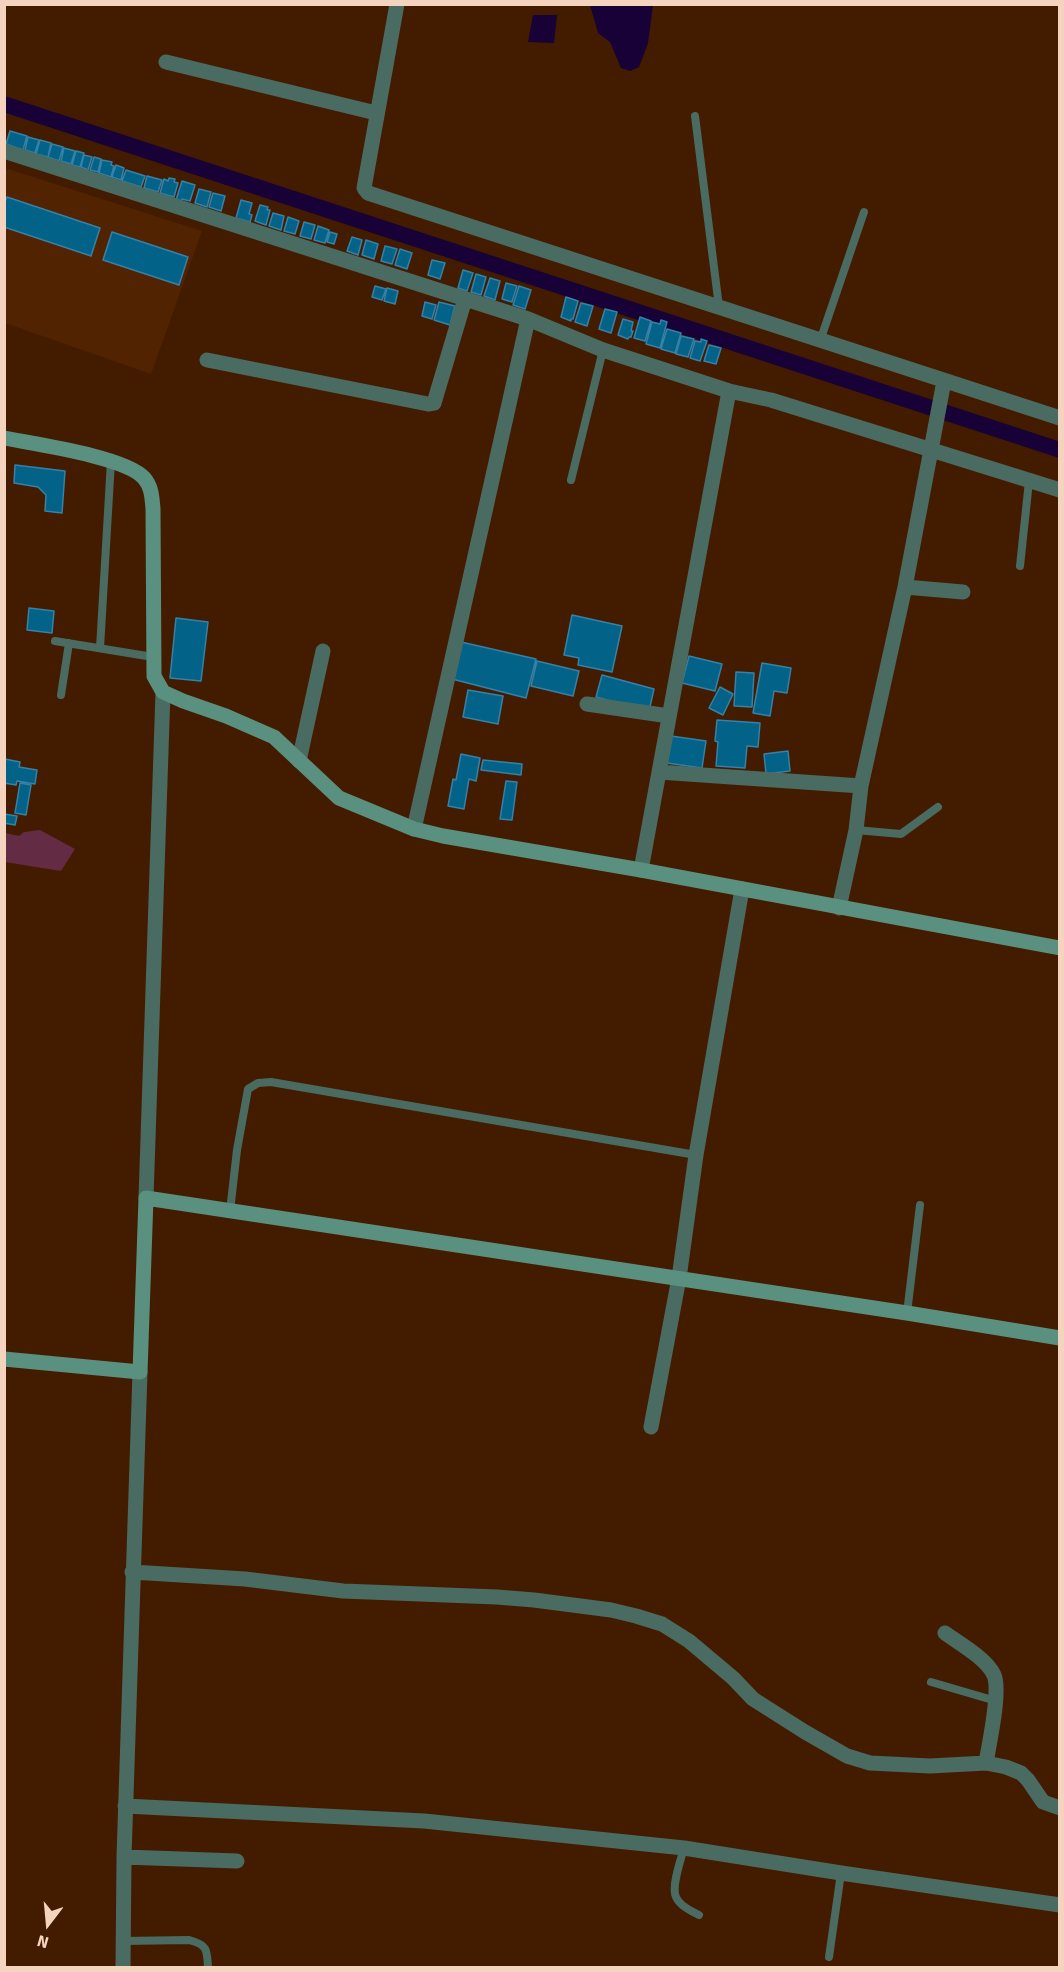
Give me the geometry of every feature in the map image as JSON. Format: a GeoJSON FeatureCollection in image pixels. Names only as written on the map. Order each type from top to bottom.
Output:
{"type":"FeatureCollection","features":[{"type":"Feature","properties":{"kind":"street"},"geometry":{"type":"LineString","coordinates":[[397,4],[364,188],[368,193],[820,341],[943,389],[1059,418]]}},
{"type":"Feature","properties":{"kind":"street"},"geometry":{"type":"LineString","coordinates":[[166,62],[376,113]]}},
{"type":"Feature","properties":{"kind":"street"},"geometry":{"type":"LineString","coordinates":[[4,152],[528,319],[603,350],[729,391],[771,400],[1059,490]]}},
{"type":"Feature","properties":{"kind":"street"},"geometry":{"type":"LineString","coordinates":[[207,360],[428,404],[434,403],[465,299]]}},
{"type":"Feature","properties":{"kind":"street"},"geometry":{"type":"LineString","coordinates":[[414,830],[528,319]]}},
{"type":"Feature","properties":{"kind":"street"},"geometry":{"type":"LineString","coordinates":[[839,908],[856,830],[861,786],[905,587],[943,389]]}},
{"type":"Feature","properties":{"kind":"street"},"geometry":{"type":"LineString","coordinates":[[640,870],[729,391]]}},
{"type":"Feature","properties":{"kind":"street"},"geometry":{"type":"LineString","coordinates":[[4,438],[111,460],[143,477],[152,490],[154,676],[163,692],[132,1572],[123,1968]]}},
{"type":"Feature","properties":{"kind":"street"},"geometry":{"type":"LineString","coordinates":[[905,587],[963,592]]}},
{"type":"Feature","properties":{"kind":"street"},"geometry":{"type":"LineString","coordinates":[[299,761],[323,651]]}},
{"type":"Feature","properties":{"kind":"street"},"geometry":{"type":"LineString","coordinates":[[163,692],[274,737],[339,798],[414,830],[1059,948]]}},
{"type":"Feature","properties":{"kind":"street"},"geometry":{"type":"LineString","coordinates":[[587,704],[669,716]]}},
{"type":"Feature","properties":{"kind":"street"},"geometry":{"type":"LineString","coordinates":[[659,772],[861,786]]}},
{"type":"Feature","properties":{"kind":"street"},"geometry":{"type":"LineString","coordinates":[[651,1427],[679,1278],[696,1155],[742,889]]}},
{"type":"Feature","properties":{"kind":"street"},"geometry":{"type":"LineString","coordinates":[[146,1198],[1059,1338]]}},
{"type":"Feature","properties":{"kind":"street"},"geometry":{"type":"LineString","coordinates":[[4,1359],[140,1372]]}},
{"type":"Feature","properties":{"kind":"street"},"geometry":{"type":"LineString","coordinates":[[132,1572],[245,1579],[343,1591],[497,1597],[611,1610],[636,1616],[662,1624],[689,1641],[733,1678],[753,1699],[847,1756],[870,1763],[920,1766],[986,1763],[1006,1767],[1021,1773],[1043,1802],[1059,1808]]}},
{"type":"Feature","properties":{"kind":"street"},"geometry":{"type":"LineString","coordinates":[[945,1633],[980,1659],[995,1676],[996,1701],[986,1763]]}},
{"type":"Feature","properties":{"kind":"street"},"geometry":{"type":"LineString","coordinates":[[125,1806],[424,1821],[684,1848],[1059,1905]]}},
{"type":"Feature","properties":{"kind":"street"},"geometry":{"type":"LineString","coordinates":[[124,1857],[237,1861]]}},
{"type":"Feature","properties":{"kind":"lane"},"geometry":{"type":"LineString","coordinates":[[694,116],[720,308]]}},
{"type":"Feature","properties":{"kind":"lane"},"geometry":{"type":"LineString","coordinates":[[820,341],[864,212]]}},
{"type":"Feature","properties":{"kind":"lane"},"geometry":{"type":"LineString","coordinates":[[571,480],[603,350]]}},
{"type":"Feature","properties":{"kind":"lane"},"geometry":{"type":"LineString","coordinates":[[100,648],[111,460]]}},
{"type":"Feature","properties":{"kind":"lane"},"geometry":{"type":"LineString","coordinates":[[1020,566],[1029,480]]}},
{"type":"Feature","properties":{"kind":"lane"},"geometry":{"type":"LineString","coordinates":[[55,641],[153,657]]}},
{"type":"Feature","properties":{"kind":"lane"},"geometry":{"type":"LineString","coordinates":[[61,695],[69,643]]}},
{"type":"Feature","properties":{"kind":"lane"},"geometry":{"type":"LineString","coordinates":[[856,830],[901,834],[938,807]]}},
{"type":"Feature","properties":{"kind":"lane"},"geometry":{"type":"LineString","coordinates":[[230,1211],[237,1150],[248,1089],[258,1083],[271,1082],[696,1155]]}},
{"type":"Feature","properties":{"kind":"lane"},"geometry":{"type":"LineString","coordinates":[[907,1313],[920,1205]]}},
{"type":"Feature","properties":{"kind":"lane"},"geometry":{"type":"LineString","coordinates":[[932,1682],[996,1701]]}},
{"type":"Feature","properties":{"kind":"lane"},"geometry":{"type":"LineString","coordinates":[[684,1848],[674,1889],[675,1897],[682,1906],[699,1915]]}},
{"type":"Feature","properties":{"kind":"lane"},"geometry":{"type":"LineString","coordinates":[[829,1957],[841,1873]]}},
{"type":"Feature","properties":{"kind":"lane"},"geometry":{"type":"LineString","coordinates":[[123,1941],[189,1940],[199,1943],[207,1951],[208,1968]]}},
{"type":"Feature","properties":{"kind":"shaded area"},"geometry":{"type":"Polygon","coordinates":[[[590,5],[653,5],[648,43],[639,67],[630,71],[621,68],[610,42],[598,33],[590,5]]]}},
{"type":"Feature","properties":{"kind":"shaded area"},"geometry":{"type":"Polygon","coordinates":[[[533,15],[557,15],[554,43],[528,42],[533,15]]]}},
{"type":"Feature","properties":{"kind":"shaded area"},"geometry":{"type":"Polygon","coordinates":[[[5,168],[202,231],[151,374],[5,323],[5,168]]]}},
{"type":"Feature","properties":{"kind":"shaded area"},"geometry":{"type":"Polygon","coordinates":[[[40,830],[75,849],[61,871],[5,862],[5,833],[19,836],[24,832],[40,830]]]}},
{"type":"Feature","properties":{"kind":"building"},"geometry":{"type":"Polygon","coordinates":[[[10,131],[27,136],[23,150],[6,144],[10,131]]]}},
{"type":"Feature","properties":{"kind":"building"},"geometry":{"type":"Polygon","coordinates":[[[28,137],[39,140],[35,153],[25,150],[28,137]]]}},
{"type":"Feature","properties":{"kind":"building"},"geometry":{"type":"Polygon","coordinates":[[[40,140],[51,143],[48,157],[36,154],[40,140]]]}},
{"type":"Feature","properties":{"kind":"building"},"geometry":{"type":"Polygon","coordinates":[[[52,144],[63,147],[59,161],[48,157],[52,144]]]}},
{"type":"Feature","properties":{"kind":"building"},"geometry":{"type":"Polygon","coordinates":[[[64,148],[75,151],[71,164],[61,161],[64,148]]]}},
{"type":"Feature","properties":{"kind":"building"},"geometry":{"type":"Polygon","coordinates":[[[76,151],[84,153],[80,167],[72,165],[76,151]]]}},
{"type":"Feature","properties":{"kind":"building"},"geometry":{"type":"Polygon","coordinates":[[[84,155],[92,157],[88,170],[81,167],[84,155]]]}},
{"type":"Feature","properties":{"kind":"building"},"geometry":{"type":"Polygon","coordinates":[[[94,157],[101,159],[98,172],[90,170],[94,157]]]}},
{"type":"Feature","properties":{"kind":"building"},"geometry":{"type":"Polygon","coordinates":[[[102,160],[112,162],[111,165],[114,166],[111,177],[99,173],[102,160]]]}},
{"type":"Feature","properties":{"kind":"building"},"geometry":{"type":"Polygon","coordinates":[[[116,165],[124,168],[121,180],[112,177],[116,165]]]}},
{"type":"Feature","properties":{"kind":"building"},"geometry":{"type":"Polygon","coordinates":[[[126,170],[145,176],[141,187],[122,181],[126,170]]]}},
{"type":"Feature","properties":{"kind":"building"},"geometry":{"type":"Polygon","coordinates":[[[147,176],[162,180],[158,192],[144,188],[147,176]]]}},
{"type":"Feature","properties":{"kind":"building"},"geometry":{"type":"Polygon","coordinates":[[[169,178],[175,179],[174,182],[178,183],[174,197],[160,193],[164,179],[168,181],[169,178]]]}},
{"type":"Feature","properties":{"kind":"building"},"geometry":{"type":"Polygon","coordinates":[[[182,181],[195,185],[190,201],[176,200],[182,181]]]}},
{"type":"Feature","properties":{"kind":"building"},"geometry":{"type":"Polygon","coordinates":[[[199,189],[211,192],[207,207],[195,203],[199,189]]]}},
{"type":"Feature","properties":{"kind":"building"},"geometry":{"type":"Polygon","coordinates":[[[213,193],[225,196],[221,211],[209,207],[213,193]]]}},
{"type":"Feature","properties":{"kind":"building"},"geometry":{"type":"Polygon","coordinates":[[[7,197],[100,228],[91,256],[4,227],[4,204],[7,197]]]}},
{"type":"Feature","properties":{"kind":"building"},"geometry":{"type":"Polygon","coordinates":[[[241,200],[252,203],[249,214],[252,215],[250,222],[236,218],[241,200]]]}},
{"type":"Feature","properties":{"kind":"building"},"geometry":{"type":"Polygon","coordinates":[[[260,205],[270,210],[266,225],[255,221],[260,205]]]}},
{"type":"Feature","properties":{"kind":"building"},"geometry":{"type":"Polygon","coordinates":[[[273,213],[284,216],[281,230],[269,226],[273,213]]]}},
{"type":"Feature","properties":{"kind":"building"},"geometry":{"type":"Polygon","coordinates":[[[288,217],[299,221],[295,234],[284,231],[288,217]]]}},
{"type":"Feature","properties":{"kind":"building"},"geometry":{"type":"Polygon","coordinates":[[[304,222],[315,225],[311,239],[300,236],[304,222]]]}},
{"type":"Feature","properties":{"kind":"building"},"geometry":{"type":"Polygon","coordinates":[[[318,226],[329,230],[325,243],[314,240],[318,226]]]}},
{"type":"Feature","properties":{"kind":"building"},"geometry":{"type":"Polygon","coordinates":[[[112,232],[188,257],[179,285],[103,260],[112,232]]]}},
{"type":"Feature","properties":{"kind":"building"},"geometry":{"type":"Polygon","coordinates":[[[330,232],[337,234],[334,244],[327,242],[330,232]]]}},
{"type":"Feature","properties":{"kind":"building"},"geometry":{"type":"Polygon","coordinates":[[[352,237],[362,240],[358,255],[347,251],[352,237]]]}},
{"type":"Feature","properties":{"kind":"building"},"geometry":{"type":"Polygon","coordinates":[[[366,240],[378,244],[374,259],[362,255],[366,240]]]}},
{"type":"Feature","properties":{"kind":"building"},"geometry":{"type":"Polygon","coordinates":[[[385,246],[397,249],[392,264],[381,261],[385,246]]]}},
{"type":"Feature","properties":{"kind":"building"},"geometry":{"type":"Polygon","coordinates":[[[400,249],[412,253],[407,269],[395,265],[400,249]]]}},
{"type":"Feature","properties":{"kind":"building"},"geometry":{"type":"Polygon","coordinates":[[[432,260],[445,263],[440,279],[428,275],[432,260]]]}},
{"type":"Feature","properties":{"kind":"building"},"geometry":{"type":"Polygon","coordinates":[[[463,270],[473,273],[467,291],[458,288],[463,270]]]}},
{"type":"Feature","properties":{"kind":"building"},"geometry":{"type":"Polygon","coordinates":[[[476,274],[486,277],[481,295],[471,292],[476,274]]]}},
{"type":"Feature","properties":{"kind":"building"},"geometry":{"type":"Polygon","coordinates":[[[490,278],[500,281],[495,300],[484,296],[490,278]]]}},
{"type":"Feature","properties":{"kind":"building"},"geometry":{"type":"Polygon","coordinates":[[[506,283],[517,286],[512,302],[502,299],[506,283]]]}},
{"type":"Feature","properties":{"kind":"building"},"geometry":{"type":"Polygon","coordinates":[[[375,286],[386,289],[382,300],[372,297],[375,286]]]}},
{"type":"Feature","properties":{"kind":"building"},"geometry":{"type":"Polygon","coordinates":[[[519,286],[531,290],[525,309],[513,305],[519,286]]]}},
{"type":"Feature","properties":{"kind":"building"},"geometry":{"type":"Polygon","coordinates":[[[387,288],[398,291],[395,304],[384,301],[387,288]]]}},
{"type":"Feature","properties":{"kind":"building"},"geometry":{"type":"Polygon","coordinates":[[[566,297],[578,301],[571,321],[561,317],[566,297]]]}},
{"type":"Feature","properties":{"kind":"building"},"geometry":{"type":"Polygon","coordinates":[[[425,302],[436,305],[432,319],[422,316],[425,302]]]}},
{"type":"Feature","properties":{"kind":"building"},"geometry":{"type":"Polygon","coordinates":[[[439,302],[455,306],[450,325],[434,320],[439,302]]]}},
{"type":"Feature","properties":{"kind":"building"},"geometry":{"type":"Polygon","coordinates":[[[581,303],[593,306],[587,326],[575,322],[581,303]]]}},
{"type":"Feature","properties":{"kind":"building"},"geometry":{"type":"Polygon","coordinates":[[[605,309],[617,312],[611,333],[599,329],[605,309]]]}},
{"type":"Feature","properties":{"kind":"building"},"geometry":{"type":"Polygon","coordinates":[[[640,317],[651,321],[645,341],[634,338],[640,317]]]}},
{"type":"Feature","properties":{"kind":"building"},"geometry":{"type":"Polygon","coordinates":[[[623,319],[633,322],[631,331],[633,331],[628,339],[618,335],[623,319]]]}},
{"type":"Feature","properties":{"kind":"building"},"geometry":{"type":"Polygon","coordinates":[[[661,320],[667,322],[660,348],[646,344],[652,322],[660,324],[661,320]]]}},
{"type":"Feature","properties":{"kind":"building"},"geometry":{"type":"Polygon","coordinates":[[[667,329],[681,333],[675,353],[661,349],[667,329]]]}},
{"type":"Feature","properties":{"kind":"building"},"geometry":{"type":"Polygon","coordinates":[[[681,336],[694,339],[688,357],[676,354],[681,336]]]}},
{"type":"Feature","properties":{"kind":"building"},"geometry":{"type":"Polygon","coordinates":[[[701,339],[707,341],[700,361],[690,358],[695,341],[701,342],[701,339]]]}},
{"type":"Feature","properties":{"kind":"building"},"geometry":{"type":"Polygon","coordinates":[[[709,345],[721,348],[716,364],[704,361],[709,345]]]}},
{"type":"Feature","properties":{"kind":"building"},"geometry":{"type":"Polygon","coordinates":[[[15,465],[65,471],[62,513],[45,511],[46,495],[38,487],[14,483],[15,465]]]}},
{"type":"Feature","properties":{"kind":"building"},"geometry":{"type":"Polygon","coordinates":[[[29,608],[54,611],[52,633],[27,630],[29,608]]]}},
{"type":"Feature","properties":{"kind":"building"},"geometry":{"type":"Polygon","coordinates":[[[572,615],[622,626],[612,672],[578,665],[579,658],[564,655],[572,615]]]}},
{"type":"Feature","properties":{"kind":"building"},"geometry":{"type":"Polygon","coordinates":[[[176,618],[208,622],[201,681],[170,678],[176,618]]]}},
{"type":"Feature","properties":{"kind":"building"},"geometry":{"type":"Polygon","coordinates":[[[461,642],[536,659],[526,698],[452,679],[461,642]]]}},
{"type":"Feature","properties":{"kind":"building"},"geometry":{"type":"Polygon","coordinates":[[[689,656],[722,664],[715,691],[682,683],[689,656]]]}},
{"type":"Feature","properties":{"kind":"building"},"geometry":{"type":"Polygon","coordinates":[[[537,661],[579,671],[573,696],[531,686],[537,661]]]}},
{"type":"Feature","properties":{"kind":"building"},"geometry":{"type":"Polygon","coordinates":[[[762,663],[791,668],[787,693],[774,691],[770,716],[753,713],[762,663]]]}},
{"type":"Feature","properties":{"kind":"building"},"geometry":{"type":"Polygon","coordinates":[[[736,672],[754,673],[752,707],[734,706],[736,672]]]}},
{"type":"Feature","properties":{"kind":"building"},"geometry":{"type":"Polygon","coordinates":[[[602,675],[654,689],[649,711],[596,697],[602,675]]]}},
{"type":"Feature","properties":{"kind":"building"},"geometry":{"type":"Polygon","coordinates":[[[720,687],[733,694],[723,715],[709,708],[720,687]]]}},
{"type":"Feature","properties":{"kind":"building"},"geometry":{"type":"Polygon","coordinates":[[[468,690],[503,696],[498,724],[463,717],[468,690]]]}},
{"type":"Feature","properties":{"kind":"building"},"geometry":{"type":"Polygon","coordinates":[[[717,720],[760,723],[758,747],[747,746],[745,768],[716,766],[717,720]]]}},
{"type":"Feature","properties":{"kind":"building"},"geometry":{"type":"Polygon","coordinates":[[[671,736],[706,741],[702,768],[667,763],[671,736]]]}},
{"type":"Feature","properties":{"kind":"building"},"geometry":{"type":"Polygon","coordinates":[[[788,751],[790,771],[766,774],[764,754],[788,751]]]}},
{"type":"Feature","properties":{"kind":"building"},"geometry":{"type":"Polygon","coordinates":[[[461,754],[480,758],[476,781],[469,779],[464,809],[448,806],[461,754]]]}},
{"type":"Feature","properties":{"kind":"building"},"geometry":{"type":"Polygon","coordinates":[[[5,759],[20,762],[19,767],[37,770],[35,784],[17,781],[16,785],[4,783],[5,759]]]}},
{"type":"Feature","properties":{"kind":"building"},"geometry":{"type":"Polygon","coordinates":[[[483,760],[522,764],[521,775],[481,770],[483,760]]]}},
{"type":"Feature","properties":{"kind":"building"},"geometry":{"type":"Polygon","coordinates":[[[506,781],[517,782],[512,820],[500,819],[506,781]]]}},
{"type":"Feature","properties":{"kind":"building"},"geometry":{"type":"Polygon","coordinates":[[[20,783],[31,785],[26,815],[15,813],[20,783]]]}},
{"type":"Feature","properties":{"kind":"building"},"geometry":{"type":"Polygon","coordinates":[[[4,814],[17,816],[15,825],[4,823],[4,814]]]}},
{"type":"Feature","properties":{"kind":"waterway"},"geometry":{"type":"LineString","coordinates":[[4,104],[1060,450]]}}]}
